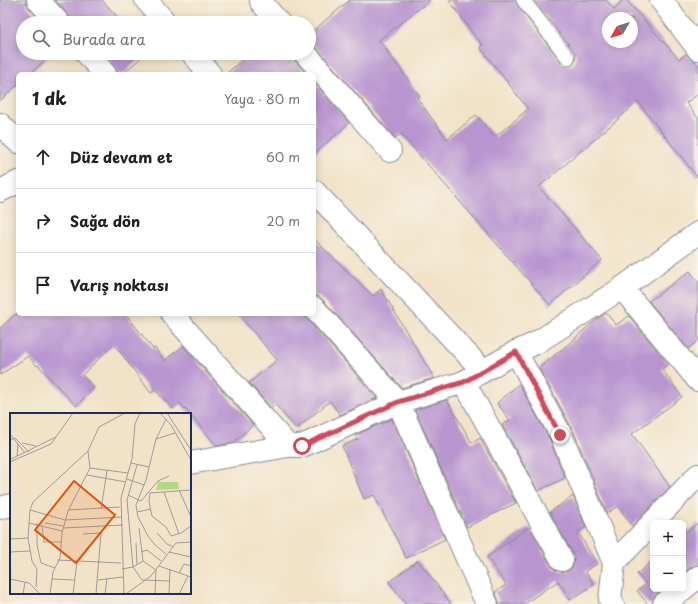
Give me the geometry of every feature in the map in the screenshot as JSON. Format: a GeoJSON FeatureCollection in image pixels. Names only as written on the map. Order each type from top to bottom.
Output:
{"type":"FeatureCollection","features":[{"type":"Feature","properties":{"kind":"street"},"geometry":{"type":"LineString","coordinates":[[38,0],[53,16]]}},
{"type":"Feature","properties":{"kind":"street"},"geometry":{"type":"LineString","coordinates":[[146,0],[160,16]]}},
{"type":"Feature","properties":{"kind":"street"},"geometry":{"type":"LineString","coordinates":[[263,0],[261,2],[273,16]]}},
{"type":"Feature","properties":{"kind":"street"},"geometry":{"type":"LineString","coordinates":[[670,3],[698,49]]}},
{"type":"Feature","properties":{"kind":"street"},"geometry":{"type":"LineString","coordinates":[[92,60],[103,72]]}},
{"type":"Feature","properties":{"kind":"street"},"geometry":{"type":"LineString","coordinates":[[198,60],[208,72]]}},
{"type":"Feature","properties":{"kind":"street"},"geometry":{"type":"LineString","coordinates":[[311,60],[390,151]]}},
{"type":"Feature","properties":{"kind":"street"},"geometry":{"type":"LineString","coordinates":[[0,124],[16,140]]}},
{"type":"Feature","properties":{"kind":"street"},"geometry":{"type":"LineString","coordinates":[[0,191],[16,183]]}},
{"type":"Feature","properties":{"kind":"street"},"geometry":{"type":"LineString","coordinates":[[316,193],[483,371]]}},
{"type":"Feature","properties":{"kind":"street"},"geometry":{"type":"LineString","coordinates":[[191,463],[288,446],[302,446],[398,402],[464,382],[516,352],[536,343],[622,288],[698,233]]}},
{"type":"Feature","properties":{"kind":"street"},"geometry":{"type":"LineString","coordinates":[[622,288],[698,380]]}},
{"type":"Feature","properties":{"kind":"street"},"geometry":{"type":"LineString","coordinates":[[316,310],[398,402],[487,604]]}},
{"type":"Feature","properties":{"kind":"street"},"geometry":{"type":"LineString","coordinates":[[174,316],[288,446]]}},
{"type":"Feature","properties":{"kind":"street"},"geometry":{"type":"LineString","coordinates":[[516,352],[560,435],[614,562],[610,600],[613,604]]}},
{"type":"Feature","properties":{"kind":"street"},"geometry":{"type":"LineString","coordinates":[[464,382],[562,560]]}},
{"type":"Feature","properties":{"kind":"street"},"geometry":{"type":"LineString","coordinates":[[614,562],[698,475]]}},
{"type":"Feature","properties":{"kind":"street"},"geometry":{"type":"LineString","coordinates":[[0,508],[10,505]]}},
{"type":"Feature","properties":{"kind":"street"},"geometry":{"type":"LineString","coordinates":[[686,587],[698,577]]}},
{"type":"Feature","properties":{"kind":"street"},"geometry":{"type":"LineString","coordinates":[[664,604],[679,592]]}},
{"type":"Feature","properties":{"kind":"lane"},"geometry":{"type":"LineString","coordinates":[[523,0],[568,58]]}},
{"type":"Feature","properties":{"kind":"building"},"geometry":{"type":"Polygon","coordinates":[[[0,0],[26,0],[29,8],[36,16],[16,16],[16,60],[45,60],[32,72],[16,72],[16,87],[0,101],[0,0]]]}},
{"type":"Feature","properties":{"kind":"building"},"geometry":{"type":"Polygon","coordinates":[[[55,0],[102,0],[117,16],[69,16],[55,0]]]}},
{"type":"Feature","properties":{"kind":"building"},"geometry":{"type":"Polygon","coordinates":[[[350,0],[430,0],[379,40],[420,96],[417,98],[447,139],[476,115],[495,137],[528,109],[480,47],[483,45],[470,30],[449,0],[515,0],[517,5],[562,63],[569,66],[573,65],[575,61],[575,53],[533,0],[606,0],[614,9],[623,0],[626,0],[637,12],[602,12],[602,48],[638,48],[638,13],[679,59],[686,54],[698,64],[698,94],[686,103],[698,118],[698,178],[638,102],[539,187],[602,260],[550,305],[401,134],[395,138],[316,47],[316,28],[350,0]]]}},
{"type":"Feature","properties":{"kind":"building"},"geometry":{"type":"Polygon","coordinates":[[[109,60],[138,60],[125,72],[117,72],[109,60]]]}},
{"type":"Feature","properties":{"kind":"building"},"geometry":{"type":"Polygon","coordinates":[[[242,60],[295,60],[305,72],[228,72],[242,60]]]}},
{"type":"Feature","properties":{"kind":"building"},"geometry":{"type":"Polygon","coordinates":[[[316,84],[349,123],[316,152],[316,84]]]}},
{"type":"Feature","properties":{"kind":"building"},"geometry":{"type":"Polygon","coordinates":[[[316,241],[373,296],[381,289],[434,378],[402,388],[318,296],[316,296],[316,241]]]}},
{"type":"Feature","properties":{"kind":"building"},"geometry":{"type":"Polygon","coordinates":[[[690,271],[698,282],[698,341],[688,349],[649,301],[690,271]]]}},
{"type":"Feature","properties":{"kind":"building"},"geometry":{"type":"Polygon","coordinates":[[[606,313],[616,325],[629,316],[668,364],[662,369],[682,397],[632,434],[670,487],[632,526],[618,506],[607,513],[573,430],[539,368],[606,313]]]}},
{"type":"Feature","properties":{"kind":"building"},"geometry":{"type":"Polygon","coordinates":[[[16,314],[16,316],[128,316],[164,361],[183,346],[253,425],[233,443],[217,446],[191,416],[191,413],[189,413],[180,403],[173,409],[155,390],[151,393],[114,344],[82,375],[94,388],[76,406],[28,356],[0,375],[0,328],[16,314]]]}},
{"type":"Feature","properties":{"kind":"building"},"geometry":{"type":"Polygon","coordinates":[[[240,316],[305,316],[377,398],[340,415],[330,401],[296,429],[276,405],[271,408],[249,383],[277,360],[240,316]]]}},
{"type":"Feature","properties":{"kind":"building"},"geometry":{"type":"Polygon","coordinates":[[[519,384],[550,440],[565,478],[538,491],[502,425],[510,420],[497,403],[519,384]]]}},
{"type":"Feature","properties":{"kind":"building"},"geometry":{"type":"Polygon","coordinates":[[[447,400],[472,443],[480,438],[516,503],[467,527],[415,410],[447,400]]]}},
{"type":"Feature","properties":{"kind":"building"},"geometry":{"type":"Polygon","coordinates":[[[392,419],[445,539],[406,558],[374,495],[364,499],[342,446],[358,439],[355,435],[392,419]]]}},
{"type":"Feature","properties":{"kind":"building"},"geometry":{"type":"Polygon","coordinates":[[[573,496],[586,527],[578,532],[597,564],[585,571],[594,585],[570,600],[558,581],[524,604],[499,604],[495,592],[506,585],[487,557],[529,527],[551,566],[555,570],[562,572],[568,571],[572,567],[574,561],[573,554],[550,512],[573,496]]]}},
{"type":"Feature","properties":{"kind":"building"},"geometry":{"type":"Polygon","coordinates":[[[698,523],[698,565],[691,567],[686,571],[686,556],[686,533],[698,523]]]}},
{"type":"Feature","properties":{"kind":"building"},"geometry":{"type":"Polygon","coordinates":[[[418,560],[451,604],[406,604],[389,582],[418,560]]]}},
{"type":"Feature","properties":{"kind":"building"},"geometry":{"type":"Polygon","coordinates":[[[650,563],[650,592],[659,592],[653,599],[652,604],[648,604],[637,591],[646,584],[637,574],[650,563]]]}},
{"type":"Feature","properties":{"kind":"route"},"geometry":{"type":"LineString","coordinates":[[302,446],[398,402],[464,382],[516,352],[560,435]]}}]}
